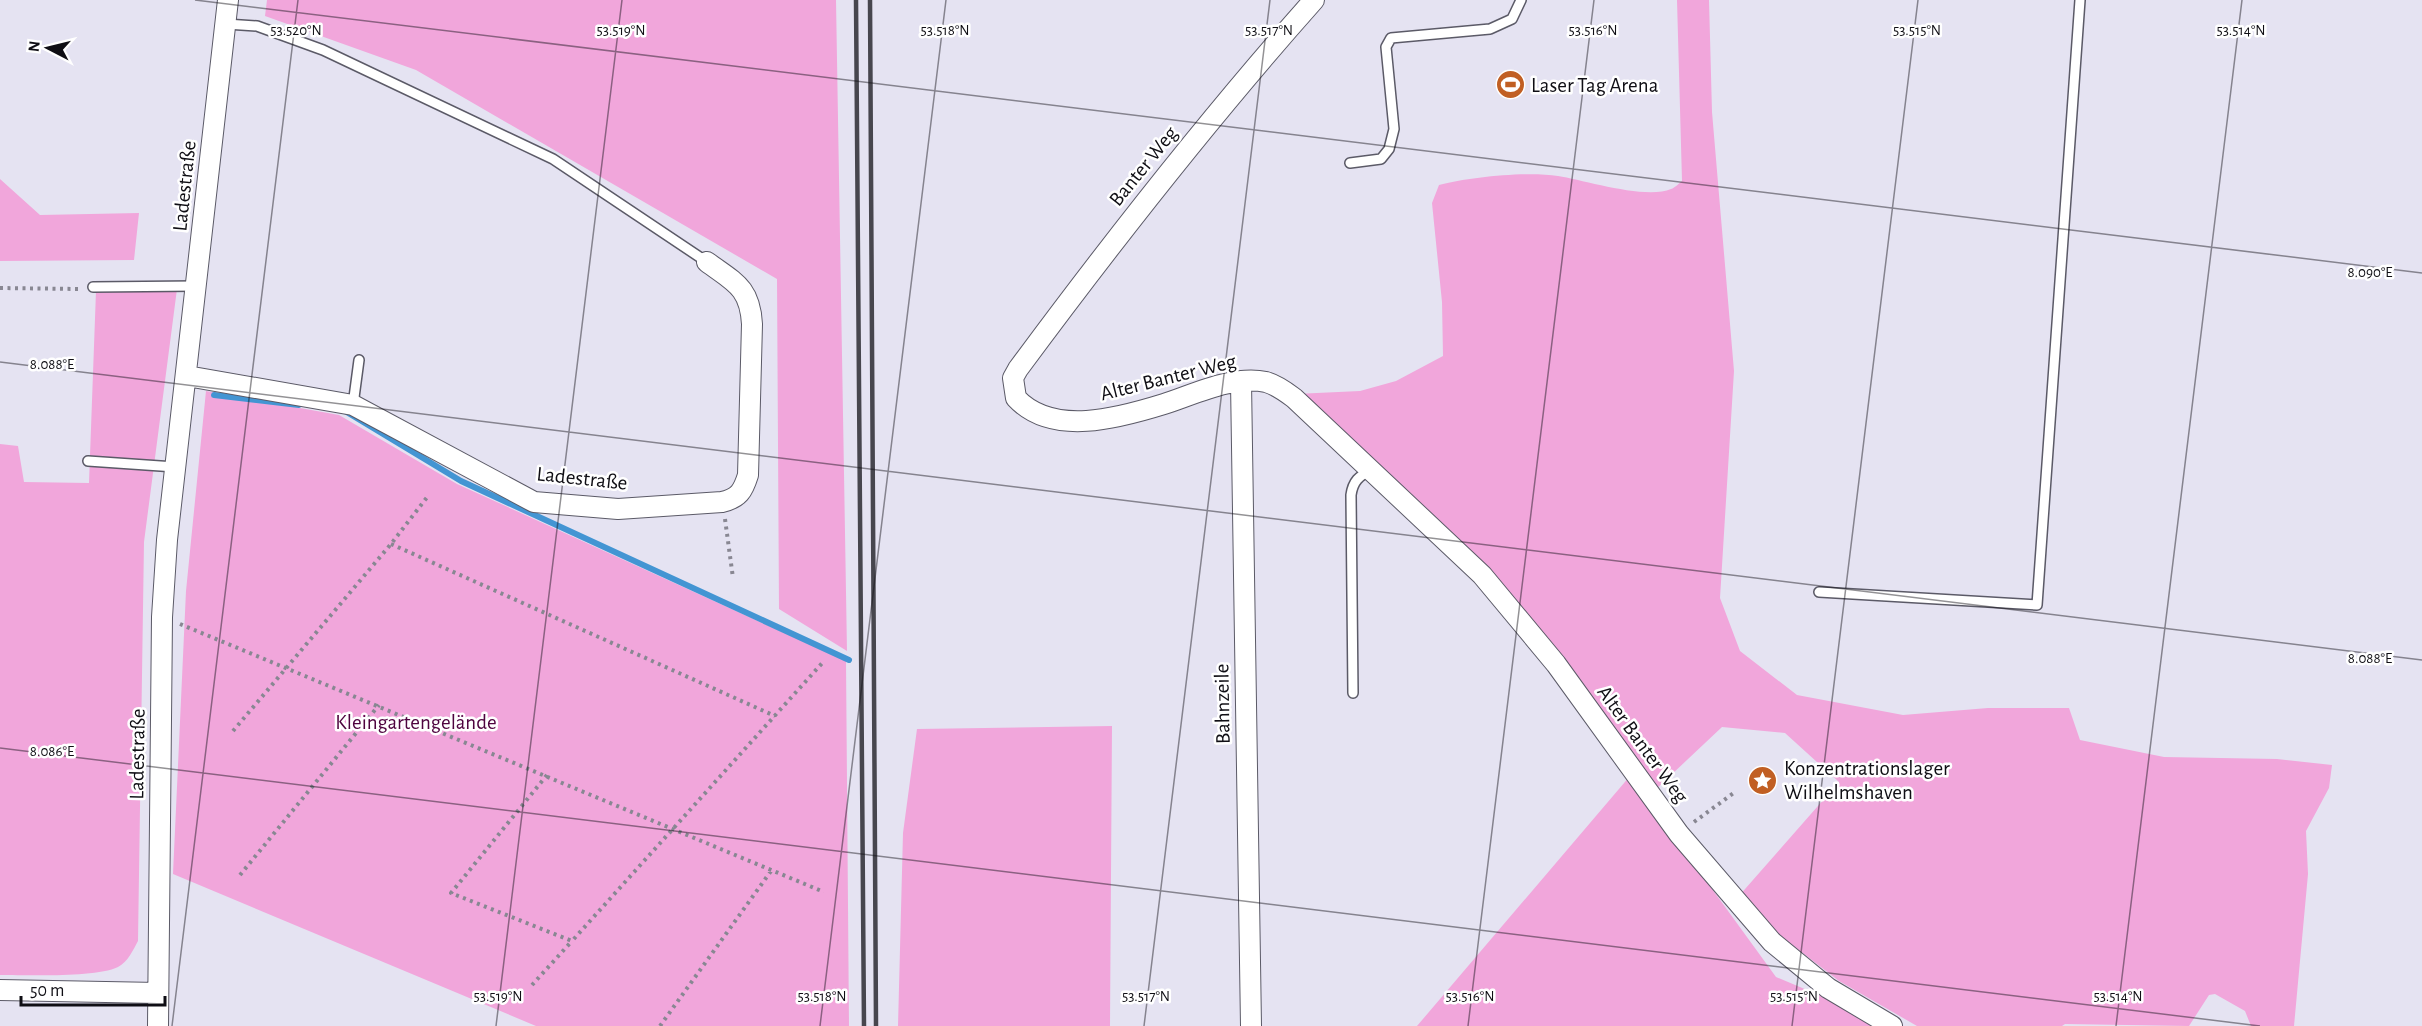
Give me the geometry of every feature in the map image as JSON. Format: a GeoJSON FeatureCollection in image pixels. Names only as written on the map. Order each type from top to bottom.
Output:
{"type":"FeatureCollection","features":[{"type":"Feature","properties":{"kind":"street","name":"Ladestraße"},"geometry":{"type":"LineString","coordinates":[[158,1026],[162,617],[176,467],[228,0]]}},
{"type":"Feature","properties":{"kind":"street","name":"Banter Weg"},"geometry":{"type":"LineString","coordinates":[[1018,369],[1095,264],[1194,140],[1245,77],[1314,0]]}},
{"type":"Feature","properties":{"kind":"street"},"geometry":{"type":"LineString","coordinates":[[707,262],[741,287],[751,304],[748,476],[743,492],[733,500],[722,502]]}},
{"type":"Feature","properties":{"kind":"street","name":"Alter Banter Weg"},"geometry":{"type":"LineString","coordinates":[[1018,369],[1012,387],[1016,398],[1025,408],[1038,416],[1069,420],[1094,419],[1132,412],[1241,382],[1268,382],[1282,389],[1482,575],[1556,664],[1679,834],[1772,942],[1828,988],[1892,1026]]}},
{"type":"Feature","properties":{"kind":"street","name":"Ladestraße"},"geometry":{"type":"LineString","coordinates":[[187,376],[353,405],[534,502],[618,509],[722,502]]}},
{"type":"Feature","properties":{"kind":"street","name":"Bahnzeile"},"geometry":{"type":"LineString","coordinates":[[1241,382],[1251,1026]]}},
{"type":"Feature","properties":{"kind":"street"},"geometry":{"type":"LineString","coordinates":[[0,990],[158,993]]}},
{"type":"Feature","properties":{"kind":"lane"},"geometry":{"type":"LineString","coordinates":[[1350,163],[1381,159],[1392,141],[1394,129],[1386,47],[1391,38],[1490,29],[1512,19],[1521,0]]}},
{"type":"Feature","properties":{"kind":"lane"},"geometry":{"type":"LineString","coordinates":[[1819,592],[2037,605],[2080,0]]}},
{"type":"Feature","properties":{"kind":"lane"},"geometry":{"type":"LineString","coordinates":[[226,24],[257,26],[323,50],[553,159],[707,262]]}},
{"type":"Feature","properties":{"kind":"lane"},"geometry":{"type":"LineString","coordinates":[[93,287],[197,286]]}},
{"type":"Feature","properties":{"kind":"lane"},"geometry":{"type":"LineString","coordinates":[[353,405],[358,360]]}},
{"type":"Feature","properties":{"kind":"lane"},"geometry":{"type":"LineString","coordinates":[[88,461],[176,467]]}},
{"type":"Feature","properties":{"kind":"lane"},"geometry":{"type":"LineString","coordinates":[[1353,693],[1351,495],[1353,484],[1360,475],[1371,470]]}},
{"type":"Feature","properties":{"kind":"path"},"geometry":{"type":"LineString","coordinates":[[0,288],[77,290],[93,287]]}},
{"type":"Feature","properties":{"kind":"path"},"geometry":{"type":"LineString","coordinates":[[233,731],[391,544],[428,496]]}},
{"type":"Feature","properties":{"kind":"path"},"geometry":{"type":"LineString","coordinates":[[722,502],[734,578]]}},
{"type":"Feature","properties":{"kind":"path"},"geometry":{"type":"LineString","coordinates":[[391,544],[775,716]]}},
{"type":"Feature","properties":{"kind":"path"},"geometry":{"type":"LineString","coordinates":[[162,617],[286,666],[824,892]]}},
{"type":"Feature","properties":{"kind":"path"},"geometry":{"type":"LineString","coordinates":[[532,985],[824,661]]}},
{"type":"Feature","properties":{"kind":"path"},"geometry":{"type":"LineString","coordinates":[[240,875],[379,705]]}},
{"type":"Feature","properties":{"kind":"path"},"geometry":{"type":"LineString","coordinates":[[547,776],[451,893],[572,941]]}},
{"type":"Feature","properties":{"kind":"path"},"geometry":{"type":"LineString","coordinates":[[1679,834],[1735,792]]}},
{"type":"Feature","properties":{"kind":"path"},"geometry":{"type":"LineString","coordinates":[[660,1026],[771,871]]}},
{"type":"Feature","properties":{"kind":"green space"},"geometry":{"type":"Polygon","coordinates":[[[267,0],[836,0],[847,651],[779,609],[777,279],[416,70],[265,16],[267,0]]]}},
{"type":"Feature","properties":{"kind":"green space"},"geometry":{"type":"Polygon","coordinates":[[[1677,0],[1709,0],[1712,112],[1734,371],[1720,598],[1740,651],[1797,695],[1903,715],[1988,708],[2069,708],[2080,740],[2164,757],[2277,759],[2332,765],[2329,788],[2306,831],[2308,874],[2294,1026],[2251,1026],[2245,1011],[2215,994],[2209,995],[2189,1026],[2065,1024],[2062,1026],[1917,1026],[1839,981],[1760,920],[1738,897],[1839,782],[1785,733],[1722,727],[1653,792],[1497,580],[1295,394],[1360,391],[1396,381],[1443,356],[1442,302],[1432,203],[1439,185],[1498,176],[1531,174],[1558,176],[1631,191],[1660,192],[1675,187],[1682,181],[1677,0]]]}},
{"type":"Feature","properties":{"kind":"green space"},"geometry":{"type":"Polygon","coordinates":[[[0,179],[40,215],[139,213],[134,260],[0,261],[0,179]]]}},
{"type":"Feature","properties":{"kind":"green space"},"geometry":{"type":"Polygon","coordinates":[[[177,289],[144,542],[138,941],[125,962],[107,971],[60,975],[0,975],[0,444],[18,446],[24,482],[89,483],[96,291],[177,289]]]}},
{"type":"Feature","properties":{"kind":"green space","name":"Kleingartengelände"},"geometry":{"type":"Polygon","coordinates":[[[206,391],[339,415],[457,484],[846,661],[849,1026],[536,1026],[173,874],[186,591],[206,391]]]}},
{"type":"Feature","properties":{"kind":"green space"},"geometry":{"type":"Polygon","coordinates":[[[1112,726],[1110,1026],[898,1026],[903,833],[917,729],[1112,726]]]}},
{"type":"Feature","properties":{"kind":"green space"},"geometry":{"type":"Polygon","coordinates":[[[1630,776],[1776,977],[1852,1009],[1878,1026],[1417,1026],[1630,776]]]}},
{"type":"Feature","properties":{"kind":"waterway"},"geometry":{"type":"LineString","coordinates":[[214,395],[299,405]]}},
{"type":"Feature","properties":{"kind":"waterway"},"geometry":{"type":"LineString","coordinates":[[345,411],[461,481],[849,660]]}},
{"type":"Feature","properties":{"kind":"railway"},"geometry":{"type":"LineString","coordinates":[[856,0],[864,1026]]}},
{"type":"Feature","properties":{"kind":"railway"},"geometry":{"type":"LineString","coordinates":[[870,0],[876,1026]]}},
{"type":"Feature","properties":{"kind":"place","name":"Laser Tag Arena"},"geometry":{"type":"Point","coordinates":[1510,85]}},
{"type":"Feature","properties":{"kind":"place","name":"Konzentrationslager Wilhelmshaven"},"geometry":{"type":"Point","coordinates":[1763,780]}}]}
